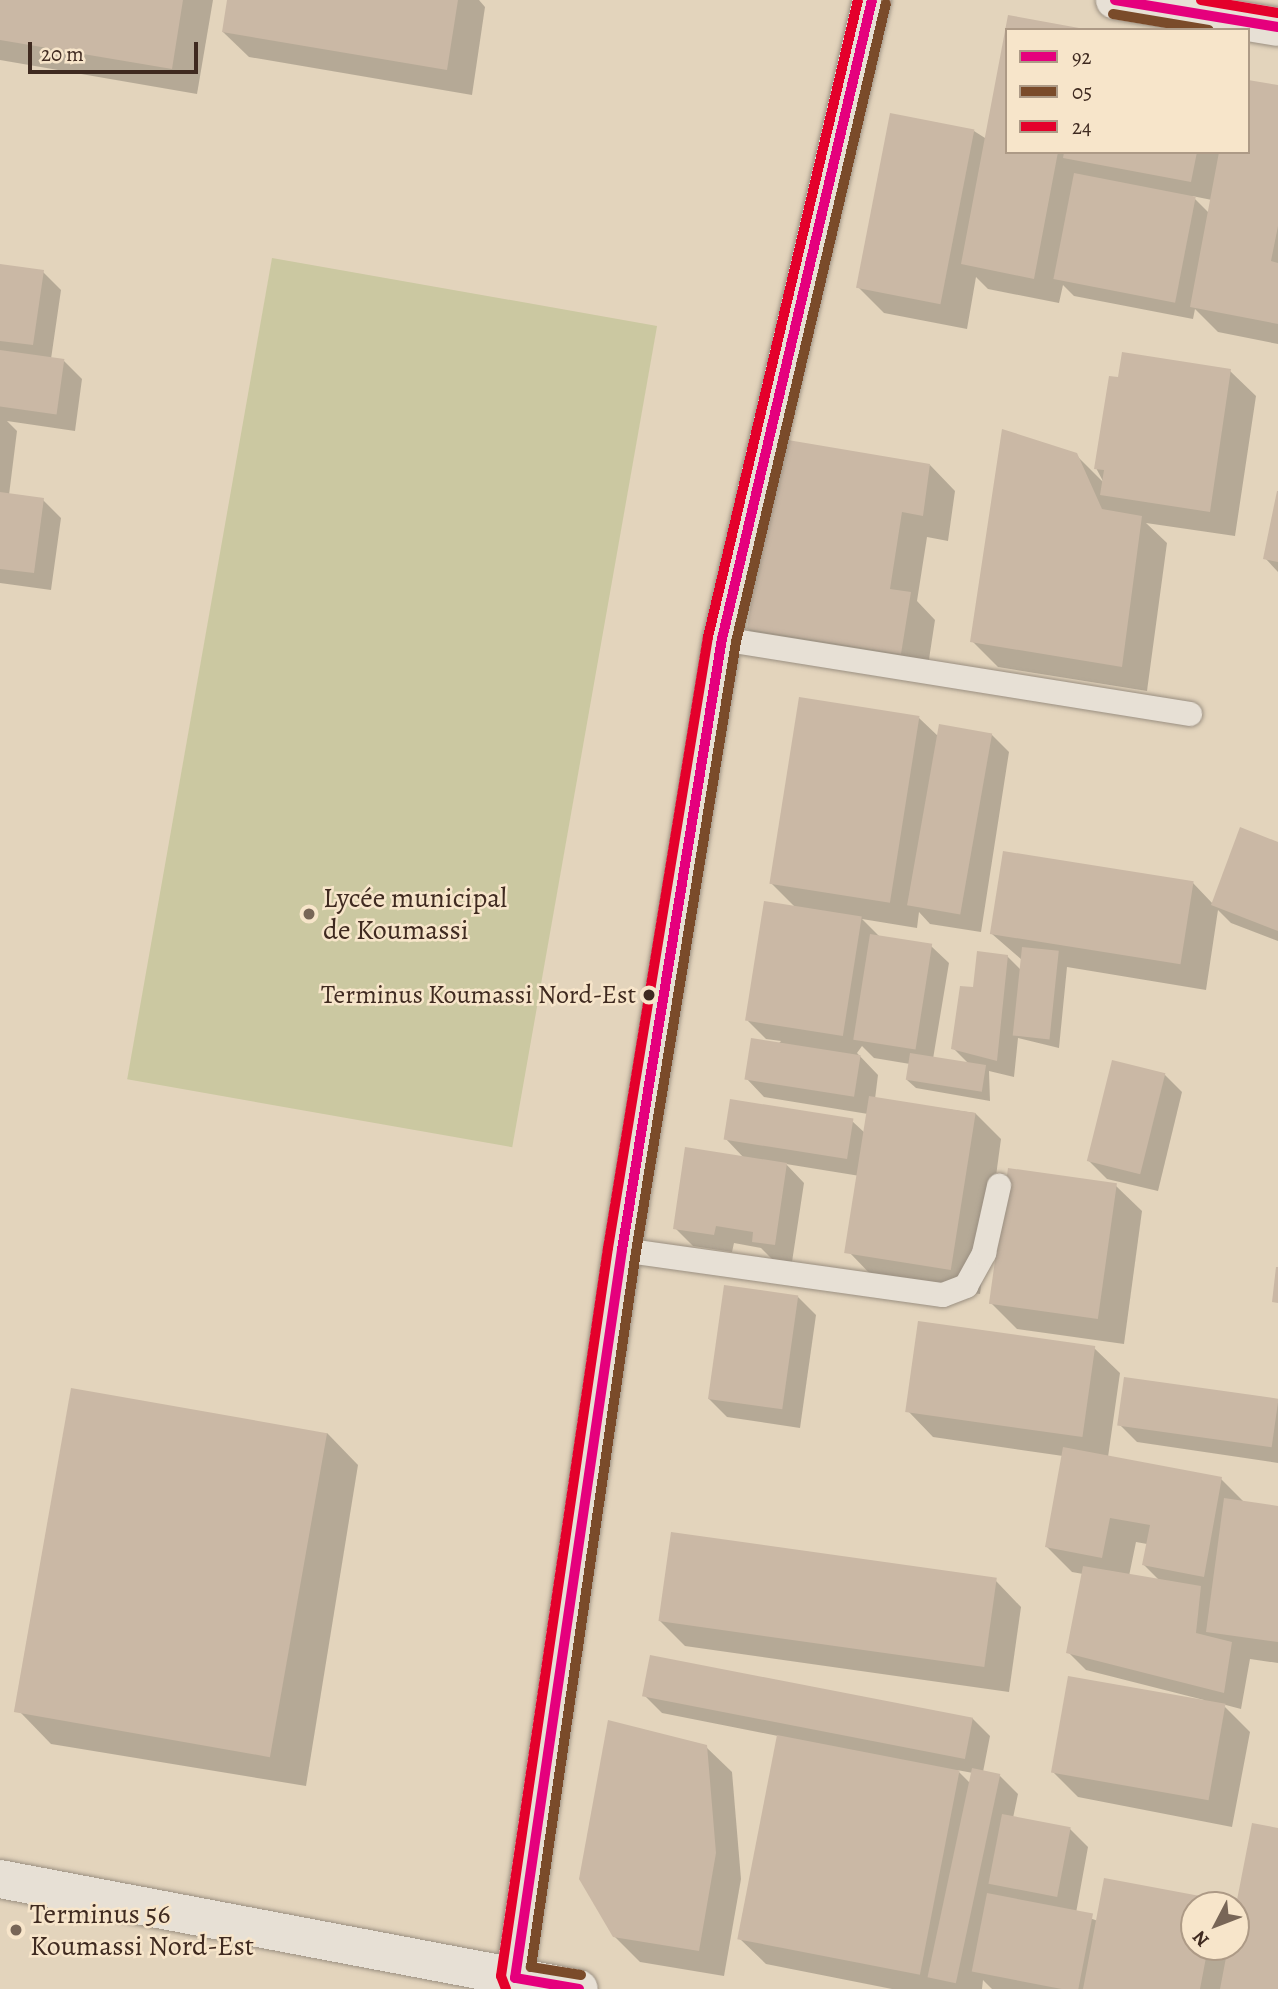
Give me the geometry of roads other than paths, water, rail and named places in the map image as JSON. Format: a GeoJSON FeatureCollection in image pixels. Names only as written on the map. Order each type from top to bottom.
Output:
{"type":"FeatureCollection","features":[{"type":"Feature","properties":{"kind":"street"},"geometry":{"type":"LineString","coordinates":[[514,1983],[622,1250],[722,639],[872,0]]}},
{"type":"Feature","properties":{"kind":"street"},"geometry":{"type":"LineString","coordinates":[[1115,0],[1278,27]]}},
{"type":"Feature","properties":{"kind":"street"},"geometry":{"type":"LineString","coordinates":[[0,1879],[514,1983],[579,1989]]}},
{"type":"Feature","properties":{"kind":"lane"},"geometry":{"type":"LineString","coordinates":[[722,639],[1190,714]]}},
{"type":"Feature","properties":{"kind":"lane"},"geometry":{"type":"LineString","coordinates":[[622,1250],[943,1295],[966,1286],[984,1253],[999,1186]]}},
{"type":"Feature","properties":{"kind":"place","name":"Lycée municipal de Koumassi"},"geometry":{"type":"Point","coordinates":[309,914]}},
{"type":"Feature","properties":{"kind":"place","name":"Terminus Koumassi Nord-Est"},"geometry":{"type":"Point","coordinates":[649,995]}},
{"type":"Feature","properties":{"kind":"place","name":"Terminus 56 Koumassi Nord-Est"},"geometry":{"type":"Point","coordinates":[16,1930]}}]}
